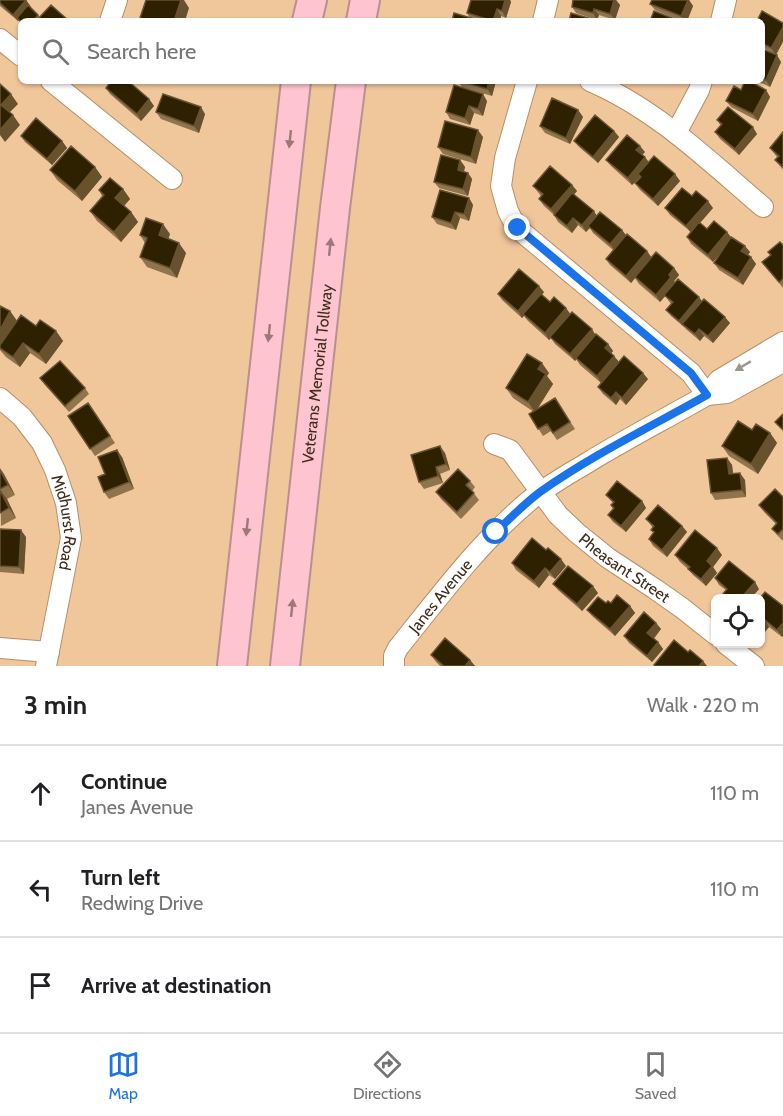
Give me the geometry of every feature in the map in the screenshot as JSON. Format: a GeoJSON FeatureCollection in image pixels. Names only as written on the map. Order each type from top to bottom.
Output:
{"type":"FeatureCollection","features":[{"type":"Feature","properties":{"kind":"highway"},"geometry":{"type":"LineString","coordinates":[[308,18],[312,0]]}},
{"type":"Feature","properties":{"kind":"highway"},"geometry":{"type":"LineString","coordinates":[[362,18],[365,0]]}},
{"type":"Feature","properties":{"kind":"highway"},"geometry":{"type":"LineString","coordinates":[[232,666],[296,84]]}},
{"type":"Feature","properties":{"kind":"highway","name":"Veterans Memorial Tollway"},"geometry":{"type":"LineString","coordinates":[[285,666],[333,219],[351,84]]}},
{"type":"Feature","properties":{"kind":"street"},"geometry":{"type":"LineString","coordinates":[[111,18],[117,0]]}},
{"type":"Feature","properties":{"kind":"street"},"geometry":{"type":"LineString","coordinates":[[544,18],[548,0]]}},
{"type":"Feature","properties":{"kind":"street"},"geometry":{"type":"LineString","coordinates":[[722,18],[726,0]]}},
{"type":"Feature","properties":{"kind":"street"},"geometry":{"type":"LineString","coordinates":[[0,39],[18,54]]}},
{"type":"Feature","properties":{"kind":"street"},"geometry":{"type":"LineString","coordinates":[[526,84],[505,158],[501,186],[512,219],[523,233],[691,373],[707,395]]}},
{"type":"Feature","properties":{"kind":"street"},"geometry":{"type":"LineString","coordinates":[[597,84],[635,104],[676,134],[763,207]]}},
{"type":"Feature","properties":{"kind":"street"},"geometry":{"type":"LineString","coordinates":[[676,134],[701,84]]}},
{"type":"Feature","properties":{"kind":"street"},"geometry":{"type":"LineString","coordinates":[[64,85],[172,179]]}},
{"type":"Feature","properties":{"kind":"street","name":"Janes Avenue"},"geometry":{"type":"LineString","coordinates":[[394,666],[394,656],[398,648],[453,580],[496,532],[529,501],[601,454],[707,395],[719,380],[783,342]]}},
{"type":"Feature","properties":{"kind":"street","name":"Janes Avenue"},"geometry":{"type":"LineString","coordinates":[[707,395],[727,393],[783,362]]}},
{"type":"Feature","properties":{"kind":"street","name":"Midhurst Road"},"geometry":{"type":"LineString","coordinates":[[0,398],[22,417],[42,443],[55,470],[66,503],[71,538],[48,659]]}},
{"type":"Feature","properties":{"kind":"street","name":"Pheasant Street"},"geometry":{"type":"LineString","coordinates":[[494,444],[510,450],[558,515],[576,533],[673,601],[711,631]]}},
{"type":"Feature","properties":{"kind":"street"},"geometry":{"type":"LineString","coordinates":[[0,648],[48,659]]}},
{"type":"Feature","properties":{"kind":"street"},"geometry":{"type":"LineString","coordinates":[[731,648],[754,666]]}},
{"type":"Feature","properties":{"kind":"building"},"geometry":{"type":"Polygon","coordinates":[[[0,0],[26,0],[13,15],[0,3],[0,0]]]}},
{"type":"Feature","properties":{"kind":"building"},"geometry":{"type":"Polygon","coordinates":[[[146,0],[181,0],[175,18],[140,18],[146,0]]]}},
{"type":"Feature","properties":{"kind":"building"},"geometry":{"type":"Polygon","coordinates":[[[471,0],[505,0],[502,11],[497,9],[494,18],[483,18],[467,13],[471,0]]]}},
{"type":"Feature","properties":{"kind":"building"},"geometry":{"type":"Polygon","coordinates":[[[573,0],[614,0],[610,14],[594,9],[593,13],[572,7],[573,0]]]}},
{"type":"Feature","properties":{"kind":"building"},"geometry":{"type":"Polygon","coordinates":[[[652,0],[688,0],[681,16],[650,4],[652,0]]]}},
{"type":"Feature","properties":{"kind":"building"},"geometry":{"type":"Polygon","coordinates":[[[28,5],[38,15],[36,18],[17,18],[28,5]]]}},
{"type":"Feature","properties":{"kind":"building"},"geometry":{"type":"Polygon","coordinates":[[[51,5],[66,18],[39,18],[51,5]]]}},
{"type":"Feature","properties":{"kind":"building"},"geometry":{"type":"Polygon","coordinates":[[[654,11],[672,18],[651,18],[654,11]]]}},
{"type":"Feature","properties":{"kind":"building"},"geometry":{"type":"Polygon","coordinates":[[[762,11],[783,23],[771,48],[765,45],[765,18],[758,18],[762,11]]]}},
{"type":"Feature","properties":{"kind":"building"},"geometry":{"type":"Polygon","coordinates":[[[454,13],[471,18],[453,18],[454,13]]]}},
{"type":"Feature","properties":{"kind":"building"},"geometry":{"type":"Polygon","coordinates":[[[571,13],[588,18],[570,18],[571,13]]]}},
{"type":"Feature","properties":{"kind":"building"},"geometry":{"type":"Polygon","coordinates":[[[765,50],[777,55],[765,80],[765,50]]]}},
{"type":"Feature","properties":{"kind":"building"},"geometry":{"type":"Polygon","coordinates":[[[0,84],[11,94],[1,105],[13,115],[0,130],[0,84]]]}},
{"type":"Feature","properties":{"kind":"building"},"geometry":{"type":"Polygon","coordinates":[[[109,84],[132,84],[149,99],[137,114],[106,88],[109,84]]]}},
{"type":"Feature","properties":{"kind":"building"},"geometry":{"type":"Polygon","coordinates":[[[470,84],[488,84],[487,89],[470,84]]]}},
{"type":"Feature","properties":{"kind":"building"},"geometry":{"type":"Polygon","coordinates":[[[744,84],[755,84],[766,90],[753,114],[726,101],[734,86],[741,90],[744,84]]]}},
{"type":"Feature","properties":{"kind":"building"},"geometry":{"type":"Polygon","coordinates":[[[454,85],[483,94],[478,109],[469,106],[465,118],[446,112],[454,85]]]}},
{"type":"Feature","properties":{"kind":"building"},"geometry":{"type":"Polygon","coordinates":[[[163,94],[201,107],[194,126],[156,112],[163,94]]]}},
{"type":"Feature","properties":{"kind":"building"},"geometry":{"type":"Polygon","coordinates":[[[552,98],[578,110],[566,138],[540,126],[552,98]]]}},
{"type":"Feature","properties":{"kind":"building"},"geometry":{"type":"Polygon","coordinates":[[[728,107],[753,127],[735,149],[715,132],[722,124],[717,120],[728,107]]]}},
{"type":"Feature","properties":{"kind":"building"},"geometry":{"type":"Polygon","coordinates":[[[595,115],[614,131],[593,157],[574,141],[595,115]]]}},
{"type":"Feature","properties":{"kind":"building"},"geometry":{"type":"Polygon","coordinates":[[[36,118],[62,141],[47,159],[21,136],[36,118]]]}},
{"type":"Feature","properties":{"kind":"building"},"geometry":{"type":"Polygon","coordinates":[[[445,121],[478,130],[471,157],[438,147],[445,121]]]}},
{"type":"Feature","properties":{"kind":"building"},"geometry":{"type":"Polygon","coordinates":[[[783,132],[783,167],[775,160],[779,156],[770,148],[783,132]]]}},
{"type":"Feature","properties":{"kind":"building"},"geometry":{"type":"Polygon","coordinates":[[[627,135],[640,146],[636,150],[645,157],[628,178],[606,160],[627,135]]]}},
{"type":"Feature","properties":{"kind":"building"},"geometry":{"type":"Polygon","coordinates":[[[71,146],[95,167],[75,191],[50,170],[71,146]]]}},
{"type":"Feature","properties":{"kind":"building"},"geometry":{"type":"Polygon","coordinates":[[[441,155],[460,160],[458,170],[468,173],[463,189],[434,182],[441,155]]]}},
{"type":"Feature","properties":{"kind":"building"},"geometry":{"type":"Polygon","coordinates":[[[654,156],[675,174],[653,199],[635,183],[641,177],[638,174],[654,156]]]}},
{"type":"Feature","properties":{"kind":"building"},"geometry":{"type":"Polygon","coordinates":[[[550,166],[572,185],[551,209],[539,199],[543,194],[533,186],[550,166]]]}},
{"type":"Feature","properties":{"kind":"building"},"geometry":{"type":"Polygon","coordinates":[[[110,178],[123,189],[115,198],[131,212],[114,232],[90,211],[104,195],[99,190],[110,178]]]}},
{"type":"Feature","properties":{"kind":"building"},"geometry":{"type":"Polygon","coordinates":[[[682,188],[692,196],[696,191],[708,201],[686,226],[665,208],[682,188]]]}},
{"type":"Feature","properties":{"kind":"building"},"geometry":{"type":"Polygon","coordinates":[[[440,190],[469,198],[464,214],[455,212],[451,223],[432,217],[440,190]]]}},
{"type":"Feature","properties":{"kind":"building"},"geometry":{"type":"Polygon","coordinates":[[[572,193],[594,211],[582,225],[573,218],[567,226],[554,215],[572,193]]]}},
{"type":"Feature","properties":{"kind":"building"},"geometry":{"type":"Polygon","coordinates":[[[600,212],[622,230],[610,244],[588,226],[600,212]]]}},
{"type":"Feature","properties":{"kind":"building"},"geometry":{"type":"Polygon","coordinates":[[[146,218],[163,224],[159,235],[179,243],[170,268],[140,257],[147,238],[140,235],[146,218]]]}},
{"type":"Feature","properties":{"kind":"building"},"geometry":{"type":"Polygon","coordinates":[[[714,221],[727,232],[708,255],[687,237],[699,222],[707,229],[714,221]]]}},
{"type":"Feature","properties":{"kind":"building"},"geometry":{"type":"Polygon","coordinates":[[[627,234],[647,251],[626,276],[606,259],[627,234]]]}},
{"type":"Feature","properties":{"kind":"building"},"geometry":{"type":"Polygon","coordinates":[[[731,237],[745,246],[741,251],[751,257],[738,278],[714,263],[731,237]]]}},
{"type":"Feature","properties":{"kind":"building"},"geometry":{"type":"Polygon","coordinates":[[[780,242],[783,245],[783,279],[779,282],[762,262],[771,255],[768,252],[780,242]]]}},
{"type":"Feature","properties":{"kind":"building"},"geometry":{"type":"Polygon","coordinates":[[[656,252],[674,268],[669,275],[671,277],[656,295],[635,277],[656,252]]]}},
{"type":"Feature","properties":{"kind":"building"},"geometry":{"type":"Polygon","coordinates":[[[519,269],[539,286],[518,311],[498,294],[519,269]]]}},
{"type":"Feature","properties":{"kind":"building"},"geometry":{"type":"Polygon","coordinates":[[[678,279],[699,297],[679,321],[666,310],[673,302],[664,295],[678,279]]]}},
{"type":"Feature","properties":{"kind":"building"},"geometry":{"type":"Polygon","coordinates":[[[541,294],[550,302],[554,297],[566,308],[545,333],[523,314],[541,294]]]}},
{"type":"Feature","properties":{"kind":"building"},"geometry":{"type":"Polygon","coordinates":[[[704,299],[725,317],[708,336],[699,329],[695,334],[682,324],[704,299]]]}},
{"type":"Feature","properties":{"kind":"building"},"geometry":{"type":"Polygon","coordinates":[[[0,306],[10,311],[0,330],[0,306]]]}},
{"type":"Feature","properties":{"kind":"building"},"geometry":{"type":"Polygon","coordinates":[[[572,312],[592,329],[570,354],[550,337],[572,312]]]}},
{"type":"Feature","properties":{"kind":"building"},"geometry":{"type":"Polygon","coordinates":[[[21,315],[36,326],[40,320],[56,331],[39,354],[23,343],[13,357],[0,348],[21,315]]]}},
{"type":"Feature","properties":{"kind":"building"},"geometry":{"type":"Polygon","coordinates":[[[596,334],[608,344],[605,348],[614,356],[597,376],[576,358],[596,334]]]}},
{"type":"Feature","properties":{"kind":"building"},"geometry":{"type":"Polygon","coordinates":[[[527,354],[542,363],[538,369],[546,374],[528,402],[506,388],[527,354]]]}},
{"type":"Feature","properties":{"kind":"building"},"geometry":{"type":"Polygon","coordinates":[[[624,356],[643,373],[622,398],[616,392],[611,398],[598,387],[624,356]]]}},
{"type":"Feature","properties":{"kind":"building"},"geometry":{"type":"Polygon","coordinates":[[[60,361],[85,388],[65,406],[40,378],[60,361]]]}},
{"type":"Feature","properties":{"kind":"building"},"geometry":{"type":"Polygon","coordinates":[[[555,398],[570,422],[553,433],[547,424],[538,429],[529,414],[555,398]]]}},
{"type":"Feature","properties":{"kind":"building"},"geometry":{"type":"Polygon","coordinates":[[[88,403],[110,436],[90,449],[68,416],[88,403]]]}},
{"type":"Feature","properties":{"kind":"building"},"geometry":{"type":"Polygon","coordinates":[[[783,414],[783,430],[775,422],[783,414]]]}},
{"type":"Feature","properties":{"kind":"building"},"geometry":{"type":"Polygon","coordinates":[[[738,421],[752,430],[756,424],[770,433],[751,464],[722,446],[738,421]]]}},
{"type":"Feature","properties":{"kind":"building"},"geometry":{"type":"Polygon","coordinates":[[[440,446],[446,464],[436,467],[438,476],[419,482],[411,455],[440,446]]]}},
{"type":"Feature","properties":{"kind":"building"},"geometry":{"type":"Polygon","coordinates":[[[117,450],[129,482],[104,492],[98,477],[105,474],[98,457],[117,450]]]}},
{"type":"Feature","properties":{"kind":"building"},"geometry":{"type":"Polygon","coordinates":[[[727,458],[729,474],[740,473],[742,490],[711,493],[707,460],[727,458]]]}},
{"type":"Feature","properties":{"kind":"building"},"geometry":{"type":"Polygon","coordinates":[[[458,469],[470,481],[466,485],[474,493],[457,512],[436,492],[458,469]]]}},
{"type":"Feature","properties":{"kind":"building"},"geometry":{"type":"Polygon","coordinates":[[[0,470],[8,485],[0,489],[0,470]]]}},
{"type":"Feature","properties":{"kind":"building"},"geometry":{"type":"Polygon","coordinates":[[[617,481],[642,501],[621,526],[608,515],[614,508],[611,505],[614,502],[606,495],[617,481]]]}},
{"type":"Feature","properties":{"kind":"building"},"geometry":{"type":"Polygon","coordinates":[[[775,489],[783,497],[783,529],[778,534],[772,529],[777,523],[759,505],[775,489]]]}},
{"type":"Feature","properties":{"kind":"building"},"geometry":{"type":"Polygon","coordinates":[[[0,490],[9,508],[0,513],[0,490]]]}},
{"type":"Feature","properties":{"kind":"building"},"geometry":{"type":"Polygon","coordinates":[[[658,505],[682,526],[662,550],[649,539],[654,532],[651,530],[654,526],[646,519],[658,505]]]}},
{"type":"Feature","properties":{"kind":"building"},"geometry":{"type":"Polygon","coordinates":[[[0,529],[21,530],[19,567],[0,566],[0,529]]]}},
{"type":"Feature","properties":{"kind":"building"},"geometry":{"type":"Polygon","coordinates":[[[695,530],[717,548],[707,561],[712,566],[701,579],[675,555],[695,530]]]}},
{"type":"Feature","properties":{"kind":"building"},"geometry":{"type":"Polygon","coordinates":[[[532,538],[561,559],[550,572],[545,568],[534,581],[512,563],[532,538]]]}},
{"type":"Feature","properties":{"kind":"building"},"geometry":{"type":"Polygon","coordinates":[[[729,561],[755,582],[744,594],[723,594],[727,589],[715,578],[729,561]]]}},
{"type":"Feature","properties":{"kind":"building"},"geometry":{"type":"Polygon","coordinates":[[[568,566],[593,586],[577,604],[553,584],[568,566]]]}},
{"type":"Feature","properties":{"kind":"building"},"geometry":{"type":"Polygon","coordinates":[[[765,592],[783,606],[783,623],[777,630],[765,620],[765,592]]]}},
{"type":"Feature","properties":{"kind":"building"},"geometry":{"type":"Polygon","coordinates":[[[617,595],[630,606],[610,629],[587,610],[598,597],[606,603],[608,601],[611,603],[617,595]]]}},
{"type":"Feature","properties":{"kind":"building"},"geometry":{"type":"Polygon","coordinates":[[[644,612],[656,623],[647,633],[658,642],[647,656],[624,636],[644,612]]]}},
{"type":"Feature","properties":{"kind":"building"},"geometry":{"type":"Polygon","coordinates":[[[445,638],[470,660],[465,666],[444,666],[431,655],[445,638]]]}},
{"type":"Feature","properties":{"kind":"building"},"geometry":{"type":"Polygon","coordinates":[[[674,640],[703,661],[699,666],[654,665],[674,640]]]}},
{"type":"Feature","properties":{"kind":"route"},"geometry":{"type":"LineString","coordinates":[[496,532],[529,501],[562,477],[707,395],[691,373],[518,228]]}}]}
